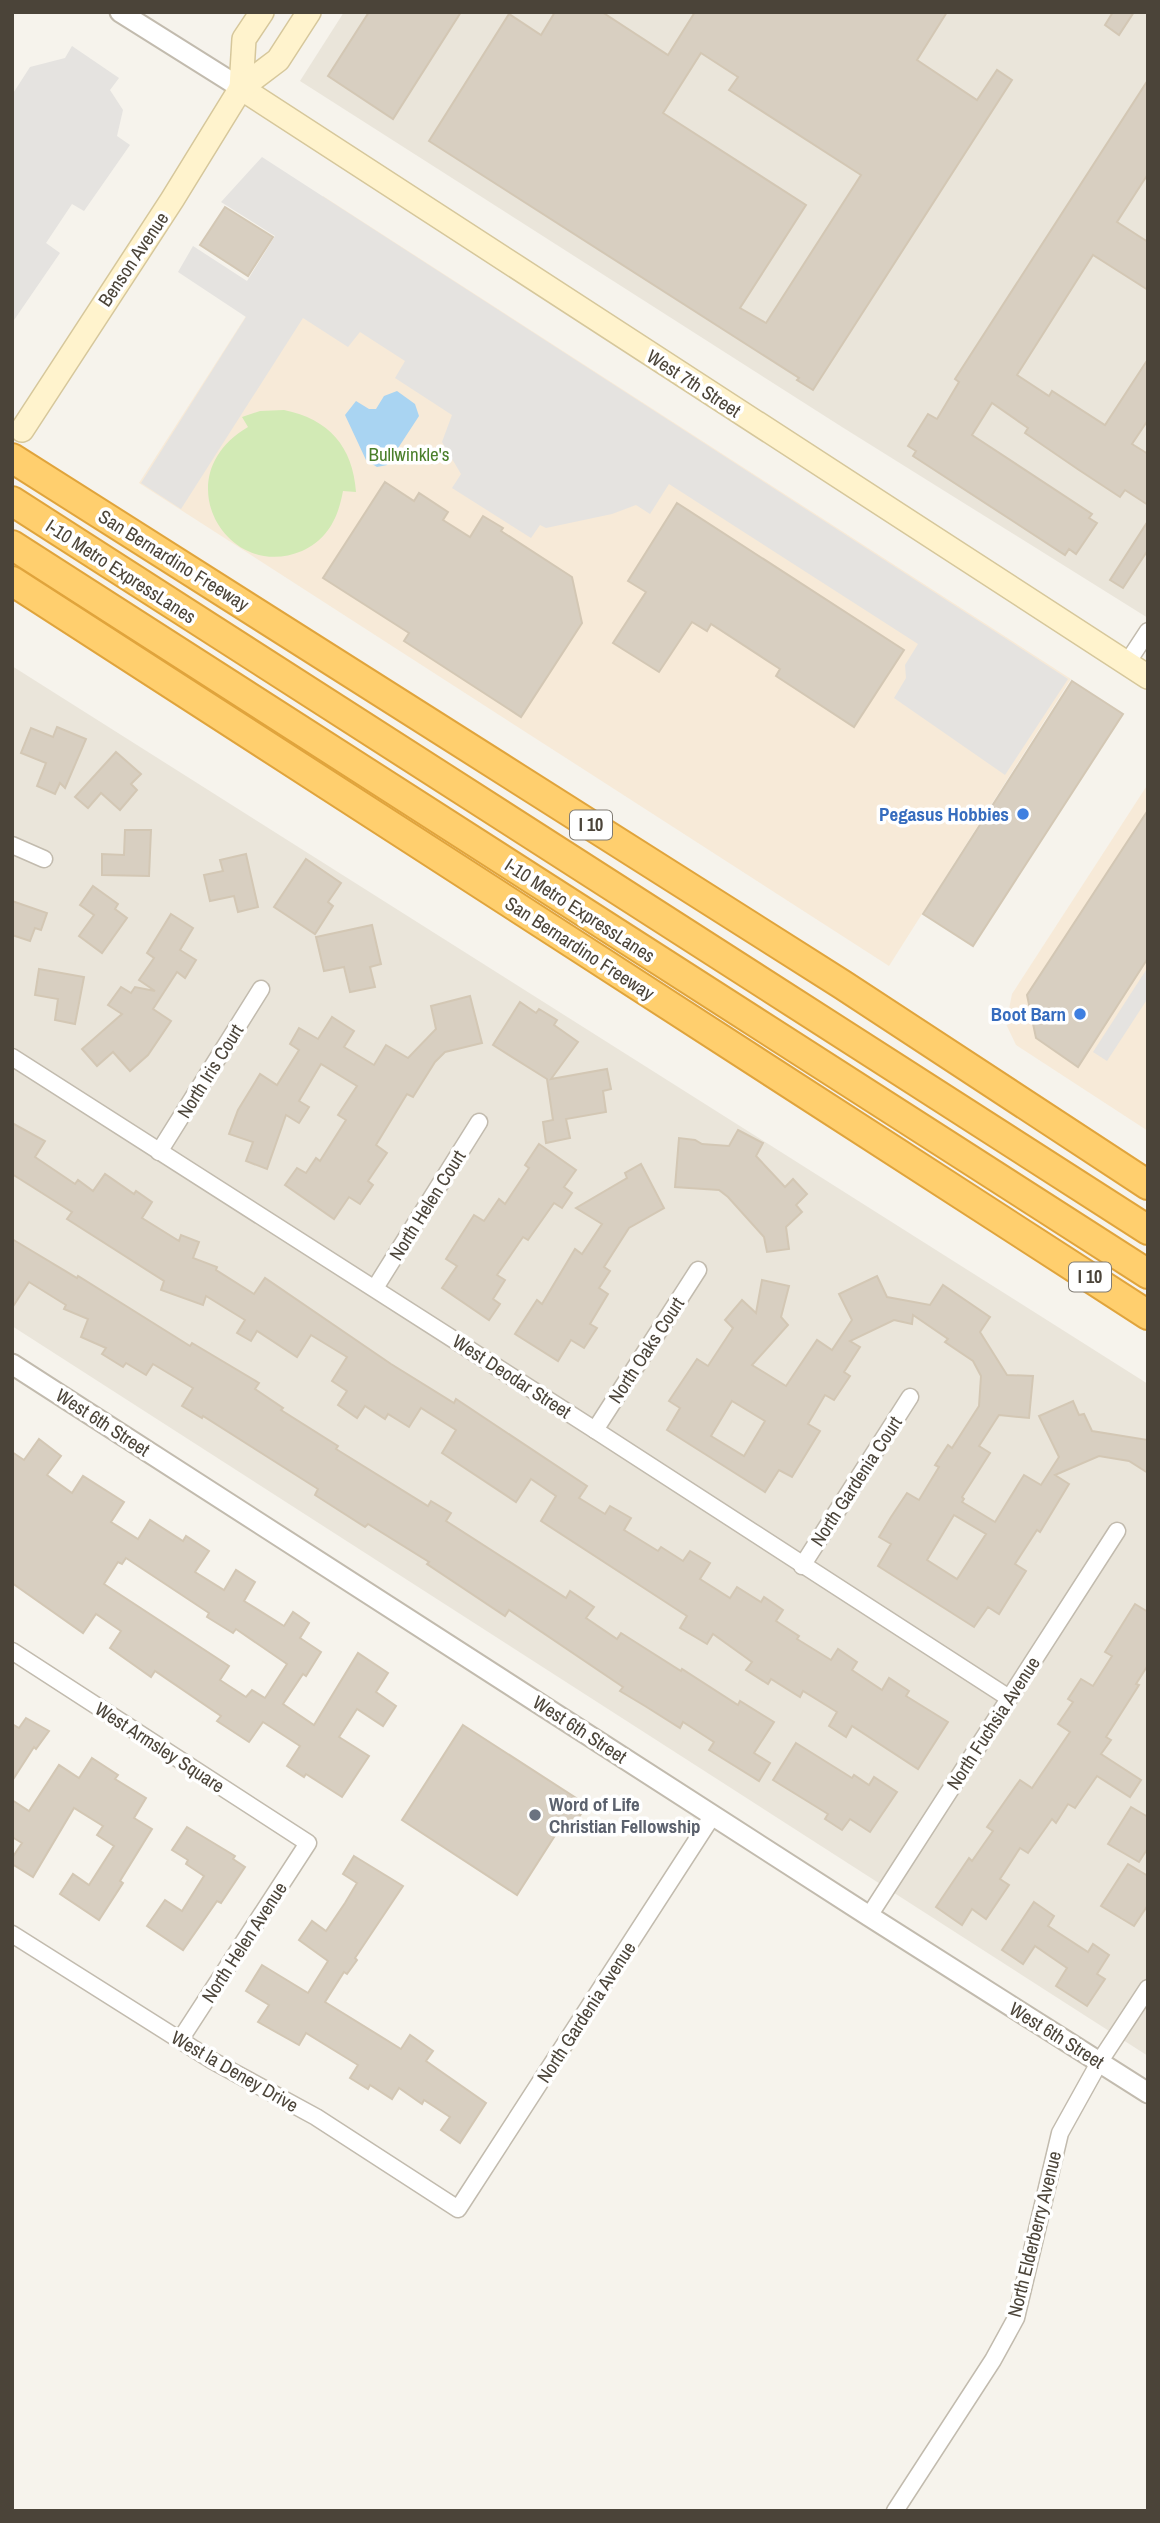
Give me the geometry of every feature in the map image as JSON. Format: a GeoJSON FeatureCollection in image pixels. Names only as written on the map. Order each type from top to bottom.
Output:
{"type":"FeatureCollection","features":[{"type":"Feature","properties":{"kind":"highway","name":"San Bernardino Freeway"},"geometry":{"type":"LineString","coordinates":[[21,464],[843,985],[1148,1185]]}},
{"type":"Feature","properties":{"kind":"highway","name":"I-10 Metro ExpressLanes"},"geometry":{"type":"LineString","coordinates":[[13,502],[1148,1230]]}},
{"type":"Feature","properties":{"kind":"highway","name":"I-10 Metro ExpressLanes"},"geometry":{"type":"LineString","coordinates":[[12,545],[1148,1274]]}},
{"type":"Feature","properties":{"kind":"highway","name":"San Bernardino Freeway"},"geometry":{"type":"LineString","coordinates":[[12,581],[1148,1315]]}},
{"type":"Feature","properties":{"kind":"main road","name":"Benson Avenue"},"geometry":{"type":"LineString","coordinates":[[241,88],[244,39],[262,12]]}},
{"type":"Feature","properties":{"kind":"main road","name":"Benson Avenue"},"geometry":{"type":"LineString","coordinates":[[22,430],[172,200],[241,88],[278,60],[309,12]]}},
{"type":"Feature","properties":{"kind":"main road","name":"West 7th Street"},"geometry":{"type":"LineString","coordinates":[[241,88],[1148,677]]}},
{"type":"Feature","properties":{"kind":"street"},"geometry":{"type":"LineString","coordinates":[[120,12],[241,88]]}},
{"type":"Feature","properties":{"kind":"street"},"geometry":{"type":"LineString","coordinates":[[1127,663],[1148,631]]}},
{"type":"Feature","properties":{"kind":"street"},"geometry":{"type":"LineString","coordinates":[[12,845],[44,859]]}},
{"type":"Feature","properties":{"kind":"street","name":"North Iris Court"},"geometry":{"type":"LineString","coordinates":[[159,1152],[261,989]]}},
{"type":"Feature","properties":{"kind":"street","name":"West Deodar Street"},"geometry":{"type":"LineString","coordinates":[[12,1057],[375,1288],[1009,1699]]}},
{"type":"Feature","properties":{"kind":"street","name":"North Helen Court"},"geometry":{"type":"LineString","coordinates":[[375,1288],[479,1122]]}},
{"type":"Feature","properties":{"kind":"street","name":"North Oaks Court"},"geometry":{"type":"LineString","coordinates":[[595,1430],[698,1270]]}},
{"type":"Feature","properties":{"kind":"street","name":"West 6th Street"},"geometry":{"type":"LineString","coordinates":[[12,1364],[1148,2093]]}},
{"type":"Feature","properties":{"kind":"street","name":"North Gardenia Court"},"geometry":{"type":"LineString","coordinates":[[802,1566],[910,1397]]}},
{"type":"Feature","properties":{"kind":"street","name":"North Fuchsia Avenue"},"geometry":{"type":"LineString","coordinates":[[869,1916],[1117,1531]]}},
{"type":"Feature","properties":{"kind":"street","name":"West Armsley Square"},"geometry":{"type":"LineString","coordinates":[[12,1651],[308,1843]]}},
{"type":"Feature","properties":{"kind":"street","name":"North Gardenia Avenue"},"geometry":{"type":"LineString","coordinates":[[458,2209],[713,1815]]}},
{"type":"Feature","properties":{"kind":"street","name":"North Helen Avenue"},"geometry":{"type":"LineString","coordinates":[[180,2040],[308,1843]]}},
{"type":"Feature","properties":{"kind":"street","name":"West la Deney Drive"},"geometry":{"type":"LineString","coordinates":[[12,1934],[180,2040],[304,2110],[458,2209]]}},
{"type":"Feature","properties":{"kind":"street","name":"North Elderberry Avenue"},"geometry":{"type":"LineString","coordinates":[[895,2511],[993,2360],[1016,2318],[1059,2133],[1100,2061],[1148,1988]]}},
{"type":"Feature","properties":{"kind":"shaded area"},"geometry":{"type":"Polygon","coordinates":[[[344,12],[1148,12],[1148,618],[842,427],[300,81],[344,12]]]}},
{"type":"Feature","properties":{"kind":"shaded area"},"geometry":{"type":"Polygon","coordinates":[[[72,46],[119,78],[110,90],[123,110],[117,136],[130,145],[84,211],[72,204],[46,243],[60,253],[12,323],[12,95],[30,67],[65,58],[72,46]]]}},
{"type":"Feature","properties":{"kind":"shaded area"},"geometry":{"type":"Polygon","coordinates":[[[262,157],[1068,679],[1005,775],[894,698],[906,678],[905,665],[918,644],[669,484],[650,514],[636,505],[612,514],[546,528],[540,525],[531,538],[452,488],[461,474],[442,442],[452,415],[395,378],[405,361],[360,332],[348,347],[303,318],[181,509],[141,483],[246,317],[178,272],[193,246],[247,281],[275,236],[221,202],[262,157]]]}},
{"type":"Feature","properties":{"kind":"shaded area","name":"Bullwinkle's"},"geometry":{"type":"Polygon","coordinates":[[[323,196],[1071,679],[889,966],[139,483],[323,196]]]}},
{"type":"Feature","properties":{"kind":"shaded area"},"geometry":{"type":"Polygon","coordinates":[[[12,666],[1148,1384],[1148,2056],[12,1326],[12,666]]]}},
{"type":"Feature","properties":{"kind":"shaded area"},"geometry":{"type":"Polygon","coordinates":[[[1148,784],[1148,1131],[1016,1045],[1006,1024],[1012,994],[1148,784]]]}},
{"type":"Feature","properties":{"kind":"shaded area"},"geometry":{"type":"Polygon","coordinates":[[[1148,967],[1148,998],[1107,1061],[1093,1052],[1148,967]]]}},
{"type":"Feature","properties":{"kind":"green space"},"geometry":{"type":"Polygon","coordinates":[[[284,410],[314,420],[336,437],[350,461],[356,492],[343,491],[335,519],[319,540],[302,551],[275,557],[250,552],[230,539],[215,519],[208,496],[210,472],[223,448],[248,427],[242,417],[260,411],[284,410]]]}},
{"type":"Feature","properties":{"kind":"water"},"geometry":{"type":"Polygon","coordinates":[[[397,391],[415,404],[419,416],[387,465],[377,467],[366,460],[345,415],[356,401],[369,409],[376,409],[384,396],[397,391]]]}},
{"type":"Feature","properties":{"kind":"building"},"geometry":{"type":"Polygon","coordinates":[[[369,12],[461,12],[393,119],[328,76],[369,12]]]}},
{"type":"Feature","properties":{"kind":"building"},"geometry":{"type":"Polygon","coordinates":[[[555,12],[602,12],[668,55],[695,12],[947,12],[917,60],[977,100],[997,70],[1012,80],[813,390],[797,380],[799,378],[429,141],[509,14],[541,35],[555,12]],[[701,53],[663,113],[806,205],[740,308],[766,323],[861,175],[729,90],[738,77],[701,53]]]}},
{"type":"Feature","properties":{"kind":"building"},"geometry":{"type":"Polygon","coordinates":[[[1113,12],[1134,12],[1119,35],[1105,25],[1113,12]]]}},
{"type":"Feature","properties":{"kind":"building"},"geometry":{"type":"Polygon","coordinates":[[[1148,80],[1148,174],[1117,222],[1148,242],[1148,290],[1093,255],[1017,375],[1049,396],[1052,391],[1105,425],[1148,359],[1148,420],[1132,444],[1148,454],[1148,505],[1125,490],[1120,497],[1025,433],[1028,428],[992,403],[972,435],[1092,514],[1089,518],[1097,523],[1076,554],[1069,549],[1065,555],[913,456],[916,451],[908,446],[928,414],[937,419],[959,382],[955,379],[1148,80]]]}},
{"type":"Feature","properties":{"kind":"building"},"geometry":{"type":"Polygon","coordinates":[[[225,207],[273,237],[248,276],[200,245],[225,207]]]}},
{"type":"Feature","properties":{"kind":"building"},"geometry":{"type":"Polygon","coordinates":[[[385,482],[414,501],[419,493],[448,512],[443,520],[470,537],[483,516],[503,528],[501,531],[572,577],[582,623],[521,717],[404,641],[409,633],[323,578],[385,482]]]}},
{"type":"Feature","properties":{"kind":"building"},"geometry":{"type":"Polygon","coordinates":[[[677,503],[904,650],[854,727],[776,676],[780,669],[711,624],[707,631],[692,622],[659,672],[613,643],[646,592],[628,581],[677,503]]]}},
{"type":"Feature","properties":{"kind":"building"},"geometry":{"type":"Polygon","coordinates":[[[1148,521],[1148,550],[1123,588],[1110,580],[1148,521]]]}},
{"type":"Feature","properties":{"kind":"building","name":"Pegasus Hobbies"},"geometry":{"type":"Polygon","coordinates":[[[1072,681],[1123,714],[973,946],[923,914],[1072,681]]]}},
{"type":"Feature","properties":{"kind":"building"},"geometry":{"type":"Polygon","coordinates":[[[57,727],[86,739],[65,788],[60,783],[55,794],[37,786],[46,763],[21,753],[31,728],[53,737],[57,727]]]}},
{"type":"Feature","properties":{"kind":"building"},"geometry":{"type":"Polygon","coordinates":[[[116,752],[141,774],[131,784],[137,790],[120,810],[101,793],[88,808],[75,797],[116,752]]]}},
{"type":"Feature","properties":{"kind":"building"},"geometry":{"type":"Polygon","coordinates":[[[1148,810],[1148,958],[1078,1067],[1036,1038],[1027,995],[1148,810]]]}},
{"type":"Feature","properties":{"kind":"building"},"geometry":{"type":"Polygon","coordinates":[[[125,830],[151,830],[149,876],[102,875],[102,854],[124,855],[125,830]]]}},
{"type":"Feature","properties":{"kind":"building"},"geometry":{"type":"Polygon","coordinates":[[[246,854],[258,907],[238,912],[234,896],[210,901],[204,875],[223,871],[220,860],[246,854]]]}},
{"type":"Feature","properties":{"kind":"building"},"geometry":{"type":"Polygon","coordinates":[[[306,859],[341,883],[328,902],[333,906],[315,934],[274,907],[306,859]]]}},
{"type":"Feature","properties":{"kind":"building"},"geometry":{"type":"Polygon","coordinates":[[[93,886],[118,904],[115,909],[127,918],[102,953],[79,936],[94,915],[80,905],[93,886]]]}},
{"type":"Feature","properties":{"kind":"building"},"geometry":{"type":"Polygon","coordinates":[[[12,901],[47,913],[41,930],[35,928],[30,941],[12,935],[12,901]]]}},
{"type":"Feature","properties":{"kind":"building"},"geometry":{"type":"Polygon","coordinates":[[[171,914],[193,928],[180,950],[196,960],[185,978],[177,972],[153,1009],[171,1021],[148,1055],[130,1071],[113,1052],[97,1066],[82,1049],[122,1014],[108,1005],[121,987],[131,993],[135,987],[155,991],[139,980],[154,958],[147,953],[171,914]]]}},
{"type":"Feature","properties":{"kind":"building"},"geometry":{"type":"Polygon","coordinates":[[[372,925],[381,964],[370,967],[375,987],[350,992],[344,967],[324,971],[316,937],[372,925]]]}},
{"type":"Feature","properties":{"kind":"building"},"geometry":{"type":"Polygon","coordinates":[[[39,969],[84,977],[75,1024],[55,1020],[58,999],[35,995],[39,969]]]}},
{"type":"Feature","properties":{"kind":"building"},"geometry":{"type":"Polygon","coordinates":[[[470,996],[482,1043],[445,1052],[435,1062],[413,1097],[407,1094],[376,1145],[387,1153],[368,1181],[373,1185],[360,1204],[349,1197],[334,1219],[285,1185],[297,1168],[306,1173],[316,1158],[320,1161],[346,1120],[338,1115],[357,1086],[321,1064],[299,1101],[309,1107],[299,1123],[286,1115],[267,1169],[246,1161],[253,1142],[229,1134],[238,1110],[260,1074],[277,1085],[299,1050],[290,1044],[299,1028],[318,1039],[332,1017],[354,1031],[344,1047],[374,1065],[386,1045],[408,1058],[436,1029],[431,1006],[470,996]]]}},
{"type":"Feature","properties":{"kind":"building"},"geometry":{"type":"Polygon","coordinates":[[[520,1002],[536,1013],[539,1009],[557,1020],[554,1025],[578,1042],[551,1079],[607,1069],[611,1089],[603,1091],[606,1112],[566,1119],[570,1138],[546,1143],[543,1122],[553,1120],[547,1079],[493,1045],[520,1002]]]}},
{"type":"Feature","properties":{"kind":"building"},"geometry":{"type":"Polygon","coordinates":[[[12,1123],[45,1141],[35,1157],[75,1184],[78,1180],[93,1191],[105,1174],[134,1194],[136,1191],[152,1202],[142,1218],[179,1241],[181,1235],[199,1242],[193,1258],[217,1267],[216,1270],[254,1294],[265,1278],[391,1364],[454,1403],[456,1399],[587,1486],[579,1498],[605,1514],[610,1506],[631,1518],[624,1530],[658,1551],[661,1547],[683,1561],[690,1551],[710,1563],[700,1579],[730,1598],[737,1587],[761,1602],[764,1597],[783,1610],[776,1621],[799,1636],[797,1639],[831,1660],[838,1649],[857,1662],[852,1670],[882,1690],[889,1678],[909,1691],[906,1696],[948,1722],[918,1769],[852,1726],[846,1737],[829,1726],[837,1712],[803,1691],[800,1697],[771,1679],[768,1684],[746,1670],[752,1662],[713,1634],[707,1644],[680,1628],[687,1616],[541,1521],[556,1496],[531,1479],[516,1502],[442,1453],[456,1430],[421,1408],[409,1427],[388,1414],[385,1419],[365,1406],[357,1418],[338,1405],[347,1391],[332,1381],[347,1357],[311,1335],[297,1357],[257,1331],[251,1341],[237,1333],[245,1320],[206,1296],[203,1305],[161,1290],[164,1281],[67,1219],[72,1212],[12,1174],[12,1123]]]}},
{"type":"Feature","properties":{"kind":"building"},"geometry":{"type":"Polygon","coordinates":[[[738,1130],[763,1143],[756,1156],[785,1187],[793,1179],[807,1194],[796,1205],[802,1212],[786,1227],[789,1249],[767,1252],[764,1237],[719,1190],[675,1187],[679,1138],[695,1140],[702,1144],[729,1146],[738,1130]]]}},
{"type":"Feature","properties":{"kind":"building"},"geometry":{"type":"Polygon","coordinates":[[[539,1144],[576,1170],[564,1187],[572,1193],[562,1208],[554,1203],[528,1240],[523,1237],[497,1275],[505,1280],[493,1299],[500,1304],[489,1320],[442,1288],[457,1266],[446,1259],[474,1215],[484,1221],[499,1199],[505,1204],[529,1168],[525,1165],[539,1144]]]}},
{"type":"Feature","properties":{"kind":"building"},"geometry":{"type":"Polygon","coordinates":[[[641,1164],[664,1208],[629,1228],[604,1267],[610,1271],[599,1288],[608,1294],[590,1324],[597,1328],[584,1348],[571,1340],[558,1361],[515,1334],[537,1300],[542,1304],[575,1249],[582,1254],[602,1224],[576,1208],[627,1178],[625,1173],[641,1164]]]}},
{"type":"Feature","properties":{"kind":"building"},"geometry":{"type":"Polygon","coordinates":[[[12,1239],[77,1278],[78,1276],[190,1346],[192,1343],[259,1383],[255,1389],[283,1408],[281,1410],[338,1446],[336,1449],[428,1506],[431,1501],[451,1513],[446,1521],[566,1598],[570,1591],[594,1607],[586,1618],[617,1639],[621,1633],[738,1705],[740,1701],[774,1722],[754,1753],[770,1763],[759,1781],[709,1750],[714,1742],[683,1722],[680,1728],[620,1691],[623,1687],[509,1610],[505,1616],[427,1564],[429,1562],[368,1524],[365,1527],[315,1495],[318,1489],[203,1416],[202,1418],[182,1406],[193,1388],[153,1364],[146,1375],[126,1363],[123,1367],[102,1354],[106,1348],[81,1337],[88,1319],[64,1309],[66,1305],[29,1282],[12,1308],[12,1239]]]}},
{"type":"Feature","properties":{"kind":"building"},"geometry":{"type":"Polygon","coordinates":[[[877,1276],[887,1297],[930,1305],[943,1285],[990,1317],[980,1332],[1007,1375],[1033,1376],[1029,1418],[999,1415],[979,1446],[990,1453],[962,1497],[962,1502],[995,1522],[1024,1475],[1041,1485],[1059,1457],[1039,1416],[1073,1401],[1079,1415],[1084,1414],[1092,1431],[1148,1440],[1148,1473],[1129,1461],[1099,1456],[1055,1475],[1069,1484],[1040,1532],[1037,1530],[1015,1564],[1026,1571],[999,1614],[988,1607],[974,1627],[878,1566],[891,1544],[879,1537],[891,1517],[907,1493],[919,1500],[939,1467],[935,1465],[948,1445],[952,1448],[979,1406],[981,1376],[973,1361],[945,1342],[948,1339],[913,1315],[912,1324],[894,1320],[850,1341],[860,1347],[844,1372],[850,1376],[834,1400],[825,1395],[808,1424],[820,1431],[792,1477],[779,1470],[765,1492],[667,1430],[680,1408],[669,1401],[697,1359],[708,1366],[733,1328],[725,1320],[742,1300],[756,1313],[762,1280],[789,1286],[781,1317],[788,1325],[752,1365],[786,1386],[817,1340],[832,1350],[852,1320],[839,1294],[877,1276]],[[732,1401],[711,1436],[744,1456],[765,1421],[732,1401]],[[954,1515],[927,1560],[957,1579],[986,1534],[954,1515]]]}},
{"type":"Feature","properties":{"kind":"building"},"geometry":{"type":"Polygon","coordinates":[[[39,1439],[61,1456],[47,1475],[72,1493],[83,1476],[124,1502],[111,1522],[138,1539],[150,1520],[183,1541],[186,1536],[209,1551],[195,1572],[224,1590],[236,1570],[255,1582],[244,1601],[284,1626],[293,1612],[309,1623],[300,1638],[321,1652],[283,1704],[314,1725],[358,1653],[388,1673],[376,1692],[396,1706],[383,1726],[357,1709],[339,1737],[369,1756],[342,1797],[306,1774],[304,1777],[287,1766],[300,1746],[263,1722],[249,1742],[217,1721],[221,1716],[155,1671],[151,1677],[110,1648],[121,1631],[96,1614],[83,1633],[12,1583],[12,1452],[24,1460],[39,1439]],[[126,1558],[122,1564],[118,1562],[104,1584],[229,1666],[220,1680],[246,1697],[252,1690],[265,1698],[287,1664],[236,1629],[233,1633],[207,1617],[209,1613],[126,1558]]]}},
{"type":"Feature","properties":{"kind":"building"},"geometry":{"type":"Polygon","coordinates":[[[1135,1604],[1148,1612],[1148,1665],[1136,1684],[1139,1685],[1106,1737],[1111,1740],[1101,1754],[1141,1780],[1130,1797],[1097,1776],[1075,1808],[1068,1804],[1056,1823],[1052,1819],[1028,1853],[1020,1848],[1000,1879],[1009,1885],[986,1919],[972,1909],[962,1925],[936,1907],[969,1858],[972,1861],[993,1831],[987,1827],[1020,1780],[1032,1788],[1070,1732],[1058,1724],[1073,1702],[1068,1699],[1081,1679],[1093,1686],[1112,1656],[1105,1652],[1135,1604]]]}},
{"type":"Feature","properties":{"kind":"building"},"geometry":{"type":"Polygon","coordinates":[[[26,1718],[49,1731],[36,1749],[34,1747],[12,1781],[12,1724],[19,1728],[26,1718]]]}},
{"type":"Feature","properties":{"kind":"building"},"geometry":{"type":"Polygon","coordinates":[[[463,1725],[587,1805],[571,1829],[563,1823],[517,1895],[402,1820],[463,1725]]]}},
{"type":"Feature","properties":{"kind":"building"},"geometry":{"type":"Polygon","coordinates":[[[796,1743],[852,1778],[854,1775],[869,1785],[874,1777],[897,1792],[870,1832],[850,1819],[842,1830],[825,1819],[828,1814],[773,1780],[796,1743]]]}},
{"type":"Feature","properties":{"kind":"building"},"geometry":{"type":"Polygon","coordinates":[[[92,1758],[118,1775],[115,1779],[146,1798],[134,1818],[152,1829],[120,1881],[123,1883],[99,1920],[60,1894],[73,1874],[89,1885],[114,1846],[97,1835],[103,1826],[74,1808],[33,1877],[12,1864],[12,1858],[22,1843],[12,1837],[12,1800],[29,1811],[59,1765],[79,1778],[92,1758]]]}},
{"type":"Feature","properties":{"kind":"building"},"geometry":{"type":"Polygon","coordinates":[[[1131,1807],[1148,1817],[1148,1848],[1139,1862],[1108,1844],[1131,1807]]]}},
{"type":"Feature","properties":{"kind":"building"},"geometry":{"type":"Polygon","coordinates":[[[187,1827],[235,1856],[233,1859],[245,1867],[221,1903],[217,1901],[183,1950],[147,1926],[165,1900],[182,1911],[204,1876],[186,1864],[188,1860],[172,1850],[187,1827]]]}},
{"type":"Feature","properties":{"kind":"building"},"geometry":{"type":"Polygon","coordinates":[[[354,1856],[403,1886],[355,1958],[357,1960],[347,1974],[344,1972],[325,2002],[401,2049],[410,2035],[433,2051],[426,2061],[486,2103],[460,2143],[441,2130],[450,2117],[424,2100],[422,2104],[399,2088],[392,2099],[370,2085],[368,2089],[350,2078],[358,2065],[306,2033],[299,2045],[258,2022],[269,2005],[246,1991],[262,1965],[308,1993],[328,1961],[299,1940],[312,1921],[326,1931],[345,1903],[357,1883],[343,1874],[354,1856]]]}},
{"type":"Feature","properties":{"kind":"building"},"geometry":{"type":"Polygon","coordinates":[[[1128,1864],[1148,1876],[1148,1905],[1134,1926],[1101,1906],[1128,1864]]]}},
{"type":"Feature","properties":{"kind":"building"},"geometry":{"type":"Polygon","coordinates":[[[1034,1902],[1054,1916],[1048,1926],[1088,1952],[1093,1944],[1109,1955],[1097,1974],[1105,1979],[1087,2006],[1056,1986],[1067,1968],[1035,1946],[1023,1964],[1002,1950],[1034,1902]]]}},
{"type":"Feature","properties":{"kind":"place","name":"Pegasus Hobbies"},"geometry":{"type":"Point","coordinates":[1023,814]}},
{"type":"Feature","properties":{"kind":"place","name":"Boot Barn"},"geometry":{"type":"Point","coordinates":[1080,1014]}},
{"type":"Feature","properties":{"kind":"place","name":"Word of Life Christian Fellowship"},"geometry":{"type":"Point","coordinates":[535,1815]}}]}
